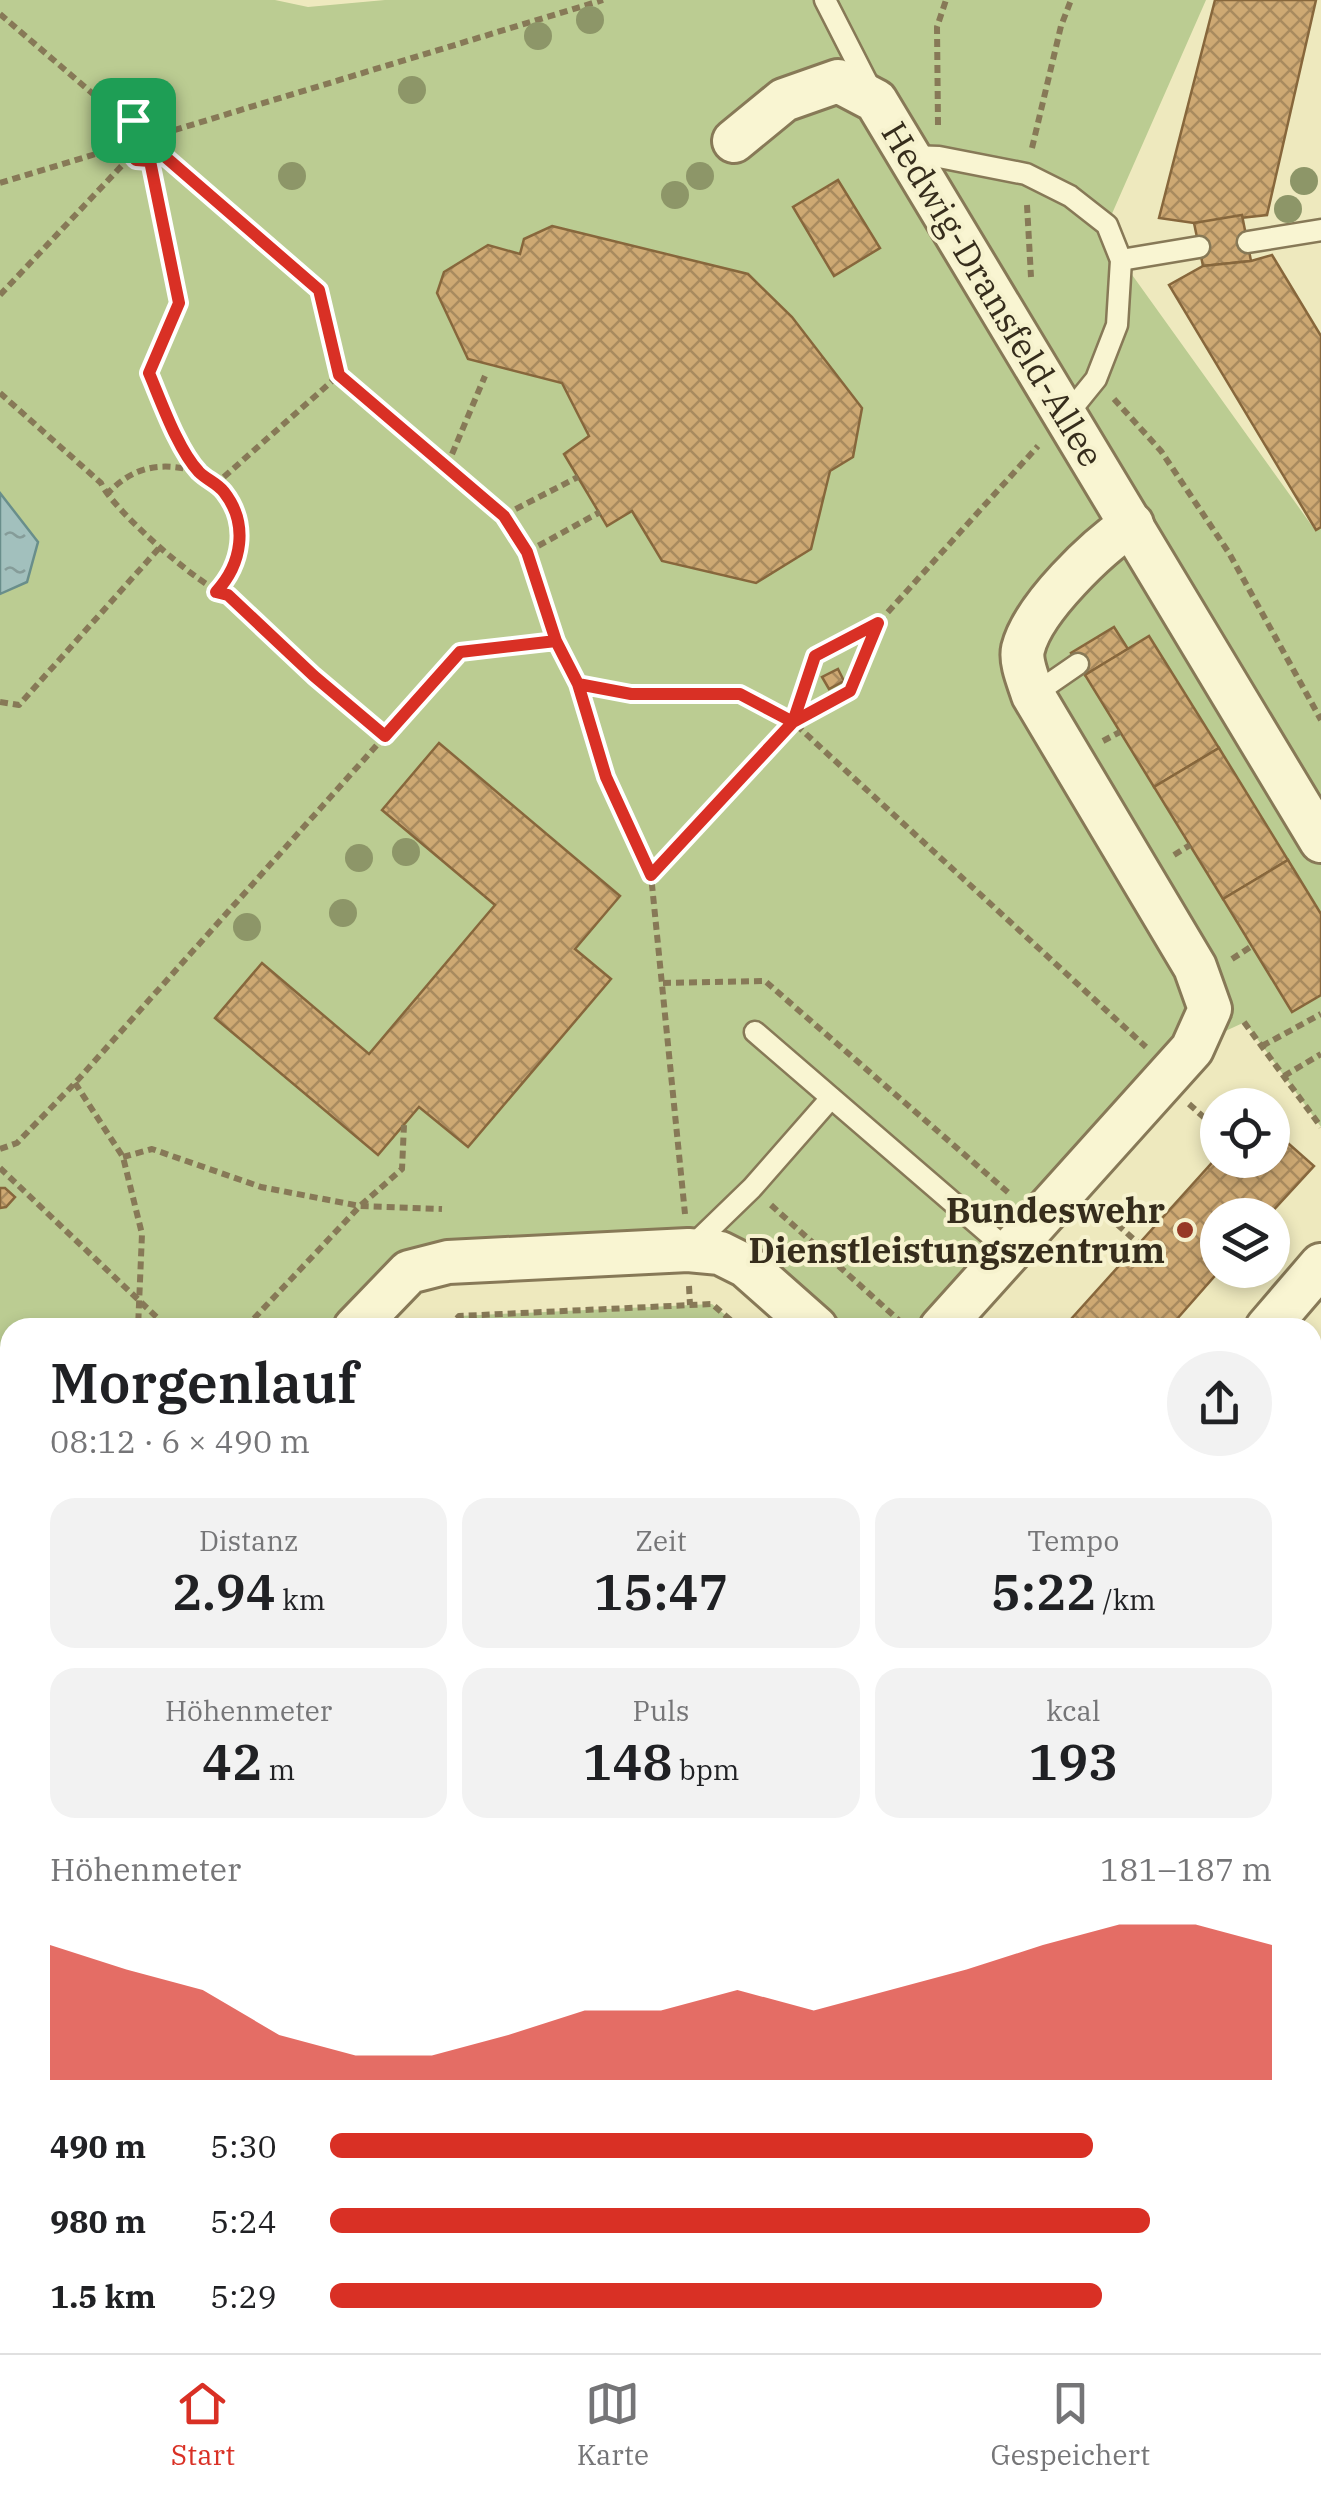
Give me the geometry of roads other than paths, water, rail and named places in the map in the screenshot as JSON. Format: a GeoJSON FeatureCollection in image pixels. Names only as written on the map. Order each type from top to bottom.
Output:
{"type":"FeatureCollection","features":[{"type":"Feature","properties":{"kind":"street","name":"Hedwig-Dransfeld-Allee"},"geometry":{"type":"LineString","coordinates":[[734,141],[784,100],[838,81],[876,101],[924,156],[1066,416],[1316,822]]}},
{"type":"Feature","properties":{"kind":"street"},"geometry":{"type":"LineString","coordinates":[[950,1318],[1038,1219],[1176,1083],[1210,1009],[1195,967],[1032,696],[1022,653],[1033,622],[1101,544],[1132,524]]}},
{"type":"Feature","properties":{"kind":"street"},"geometry":{"type":"LineString","coordinates":[[365,1318],[410,1272],[448,1262],[688,1250],[720,1253],[746,1266],[805,1318]]}},
{"type":"Feature","properties":{"kind":"street"},"geometry":{"type":"LineString","coordinates":[[1277,1318],[1316,1281]]}},
{"type":"Feature","properties":{"kind":"lane"},"geometry":{"type":"LineString","coordinates":[[825,0],[876,101]]}},
{"type":"Feature","properties":{"kind":"lane"},"geometry":{"type":"LineString","coordinates":[[924,156],[1026,174],[1070,196],[1107,224],[1120,260],[1117,325],[1096,379],[1066,416]]}},
{"type":"Feature","properties":{"kind":"lane"},"geometry":{"type":"LineString","coordinates":[[1248,242],[1321,230]]}},
{"type":"Feature","properties":{"kind":"lane"},"geometry":{"type":"LineString","coordinates":[[1120,260],[1199,247]]}},
{"type":"Feature","properties":{"kind":"lane"},"geometry":{"type":"LineString","coordinates":[[1032,696],[1078,664]]}},
{"type":"Feature","properties":{"kind":"lane"},"geometry":{"type":"LineString","coordinates":[[755,1032],[1009,1251]]}},
{"type":"Feature","properties":{"kind":"lane"},"geometry":{"type":"LineString","coordinates":[[688,1250],[752,1188],[832,1098]]}},
{"type":"Feature","properties":{"kind":"water"},"geometry":{"type":"Polygon","coordinates":[[[0,493],[38,542],[27,582],[0,594],[0,493]]]}},
{"type":"Feature","properties":{"kind":"place","name":"Bundeswehr Dienstleistungszentrum"},"geometry":{"type":"Point","coordinates":[1185,1230]}}]}
